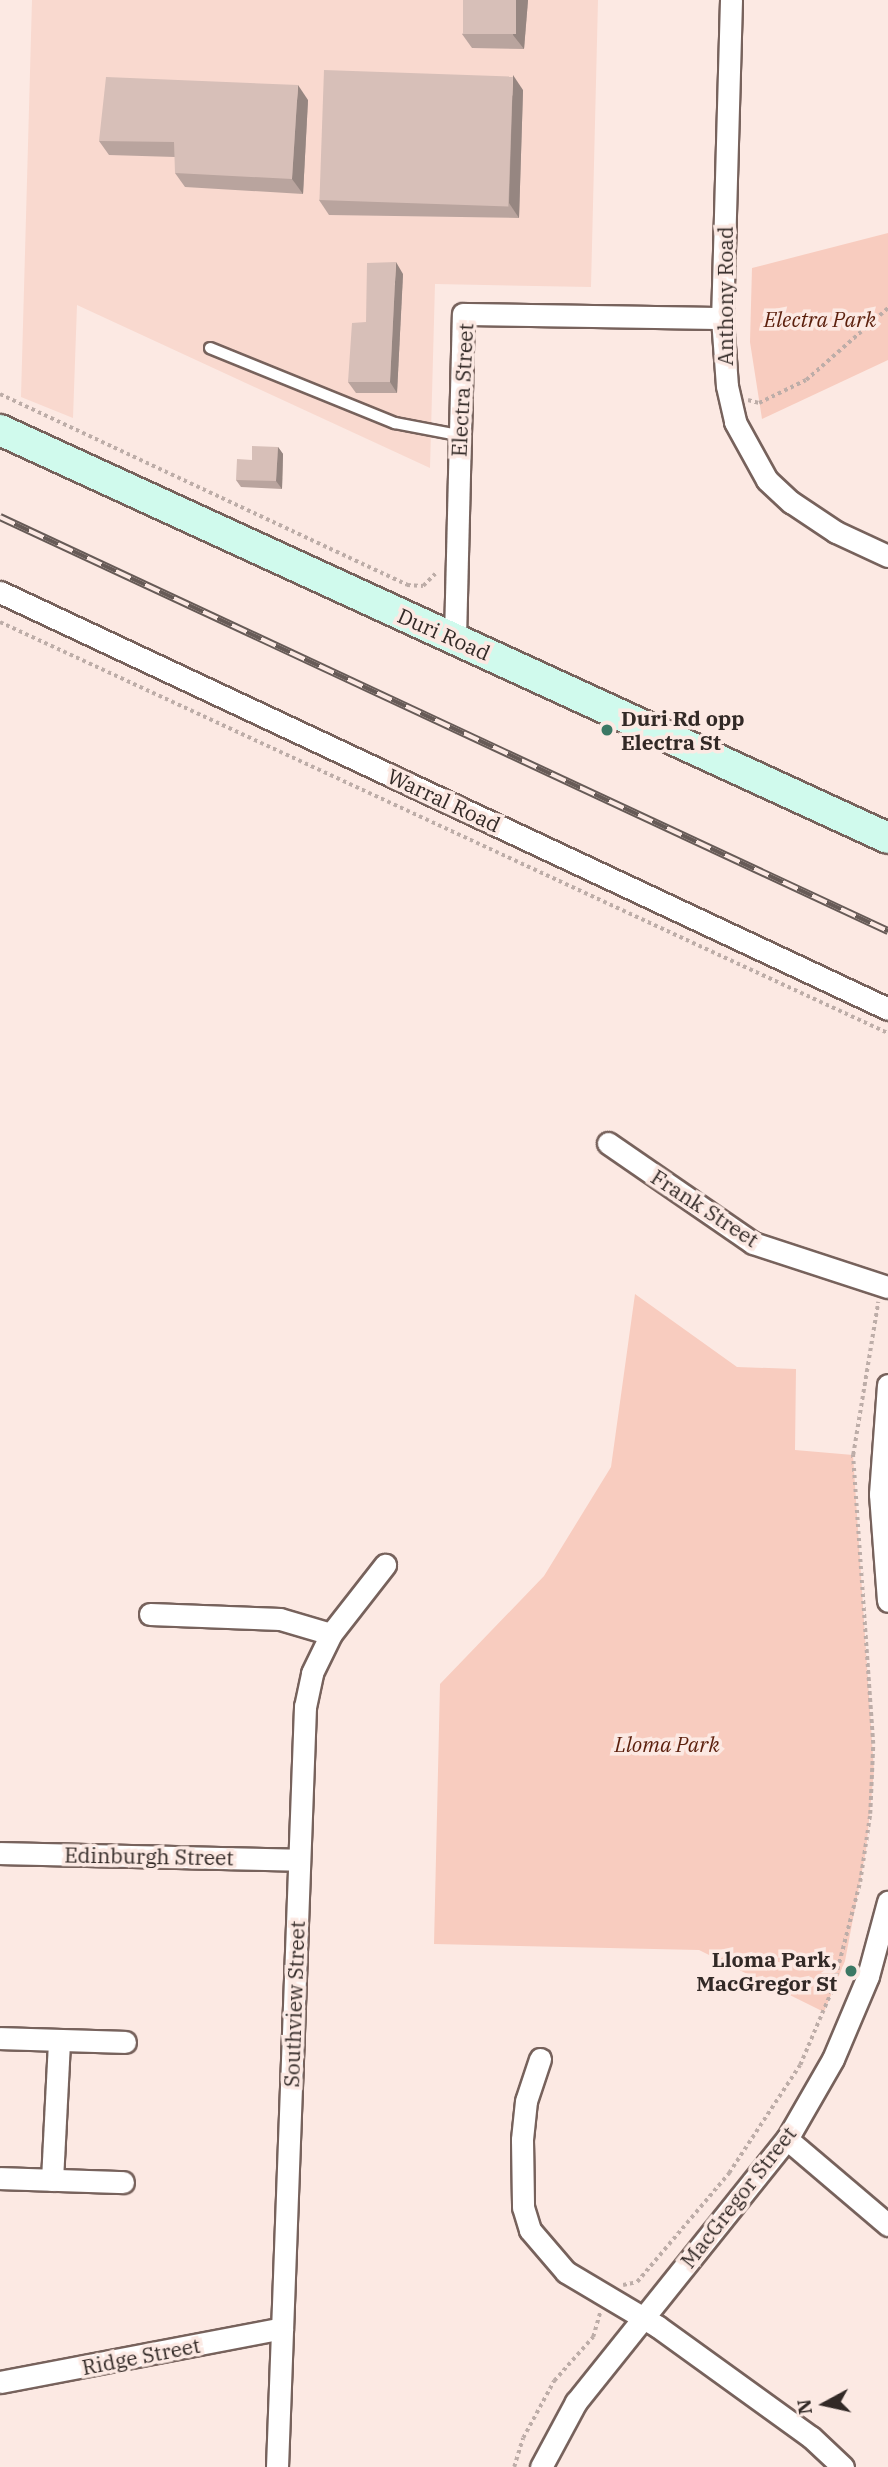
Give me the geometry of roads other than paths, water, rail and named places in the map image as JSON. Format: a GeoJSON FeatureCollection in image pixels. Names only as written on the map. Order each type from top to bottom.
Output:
{"type":"FeatureCollection","features":[{"type":"Feature","properties":{"kind":"main road","name":"Duri Road"},"geometry":{"type":"LineString","coordinates":[[0,430],[888,838]]}},
{"type":"Feature","properties":{"kind":"street","name":"Anthony Road"},"geometry":{"type":"LineString","coordinates":[[731,0],[722,318],[728,393],[735,422],[767,480],[816,520],[888,556]]}},
{"type":"Feature","properties":{"kind":"street","name":"Electra Street"},"geometry":{"type":"LineString","coordinates":[[455,638],[463,314],[722,318]]}},
{"type":"Feature","properties":{"kind":"street","name":"Warral Road"},"geometry":{"type":"LineString","coordinates":[[0,592],[888,1009]]}},
{"type":"Feature","properties":{"kind":"street","name":"Frank Street"},"geometry":{"type":"LineString","coordinates":[[608,1143],[753,1243],[886,1286]]}},
{"type":"Feature","properties":{"kind":"street"},"geometry":{"type":"LineString","coordinates":[[888,1385],[884,1494],[888,1601]]}},
{"type":"Feature","properties":{"kind":"street","name":"Southview Street"},"geometry":{"type":"LineString","coordinates":[[277,2467],[305,1707],[312,1673],[331,1634],[385,1565]]}},
{"type":"Feature","properties":{"kind":"street"},"geometry":{"type":"LineString","coordinates":[[150,1614],[280,1619],[331,1634]]}},
{"type":"Feature","properties":{"kind":"street","name":"Edinburgh Street"},"geometry":{"type":"LineString","coordinates":[[0,1853],[299,1860]]}},
{"type":"Feature","properties":{"kind":"street","name":"MacGregor Street"},"geometry":{"type":"LineString","coordinates":[[541,2467],[576,2402],[787,2139],[848,2024],[868,1976],[888,1902]]}},
{"type":"Feature","properties":{"kind":"street"},"geometry":{"type":"LineString","coordinates":[[0,2038],[125,2042]]}},
{"type":"Feature","properties":{"kind":"street"},"geometry":{"type":"LineString","coordinates":[[52,2180],[59,2040]]}},
{"type":"Feature","properties":{"kind":"street"},"geometry":{"type":"LineString","coordinates":[[540,2059],[526,2101],[523,2207],[530,2230],[549,2254],[610,2301],[641,2318],[811,2437],[843,2467]]}},
{"type":"Feature","properties":{"kind":"street"},"geometry":{"type":"LineString","coordinates":[[787,2139],[888,2225]]}},
{"type":"Feature","properties":{"kind":"street"},"geometry":{"type":"LineString","coordinates":[[0,2178],[123,2182]]}},
{"type":"Feature","properties":{"kind":"street","name":"Ridge Street"},"geometry":{"type":"LineString","coordinates":[[0,2382],[282,2328]]}},
{"type":"Feature","properties":{"kind":"lane"},"geometry":{"type":"LineString","coordinates":[[210,348],[395,423],[458,435]]}},
{"type":"Feature","properties":{"kind":"railway"},"geometry":{"type":"LineString","coordinates":[[0,517],[888,931]]}},
{"type":"Feature","properties":{"kind":"place","name":"Duri Rd opp Electra St"},"geometry":{"type":"Point","coordinates":[607,730]}},
{"type":"Feature","properties":{"kind":"place","name":"Lloma Park, MacGregor St"},"geometry":{"type":"Point","coordinates":[851,1971]}},
{"type":"Feature","properties":{"kind":"park label","name":"Electra Park"},"geometry":{"type":"Point","coordinates":[820,319]}},
{"type":"Feature","properties":{"kind":"park label","name":"Lloma Park"},"geometry":{"type":"Point","coordinates":[667,1744]}}]}
